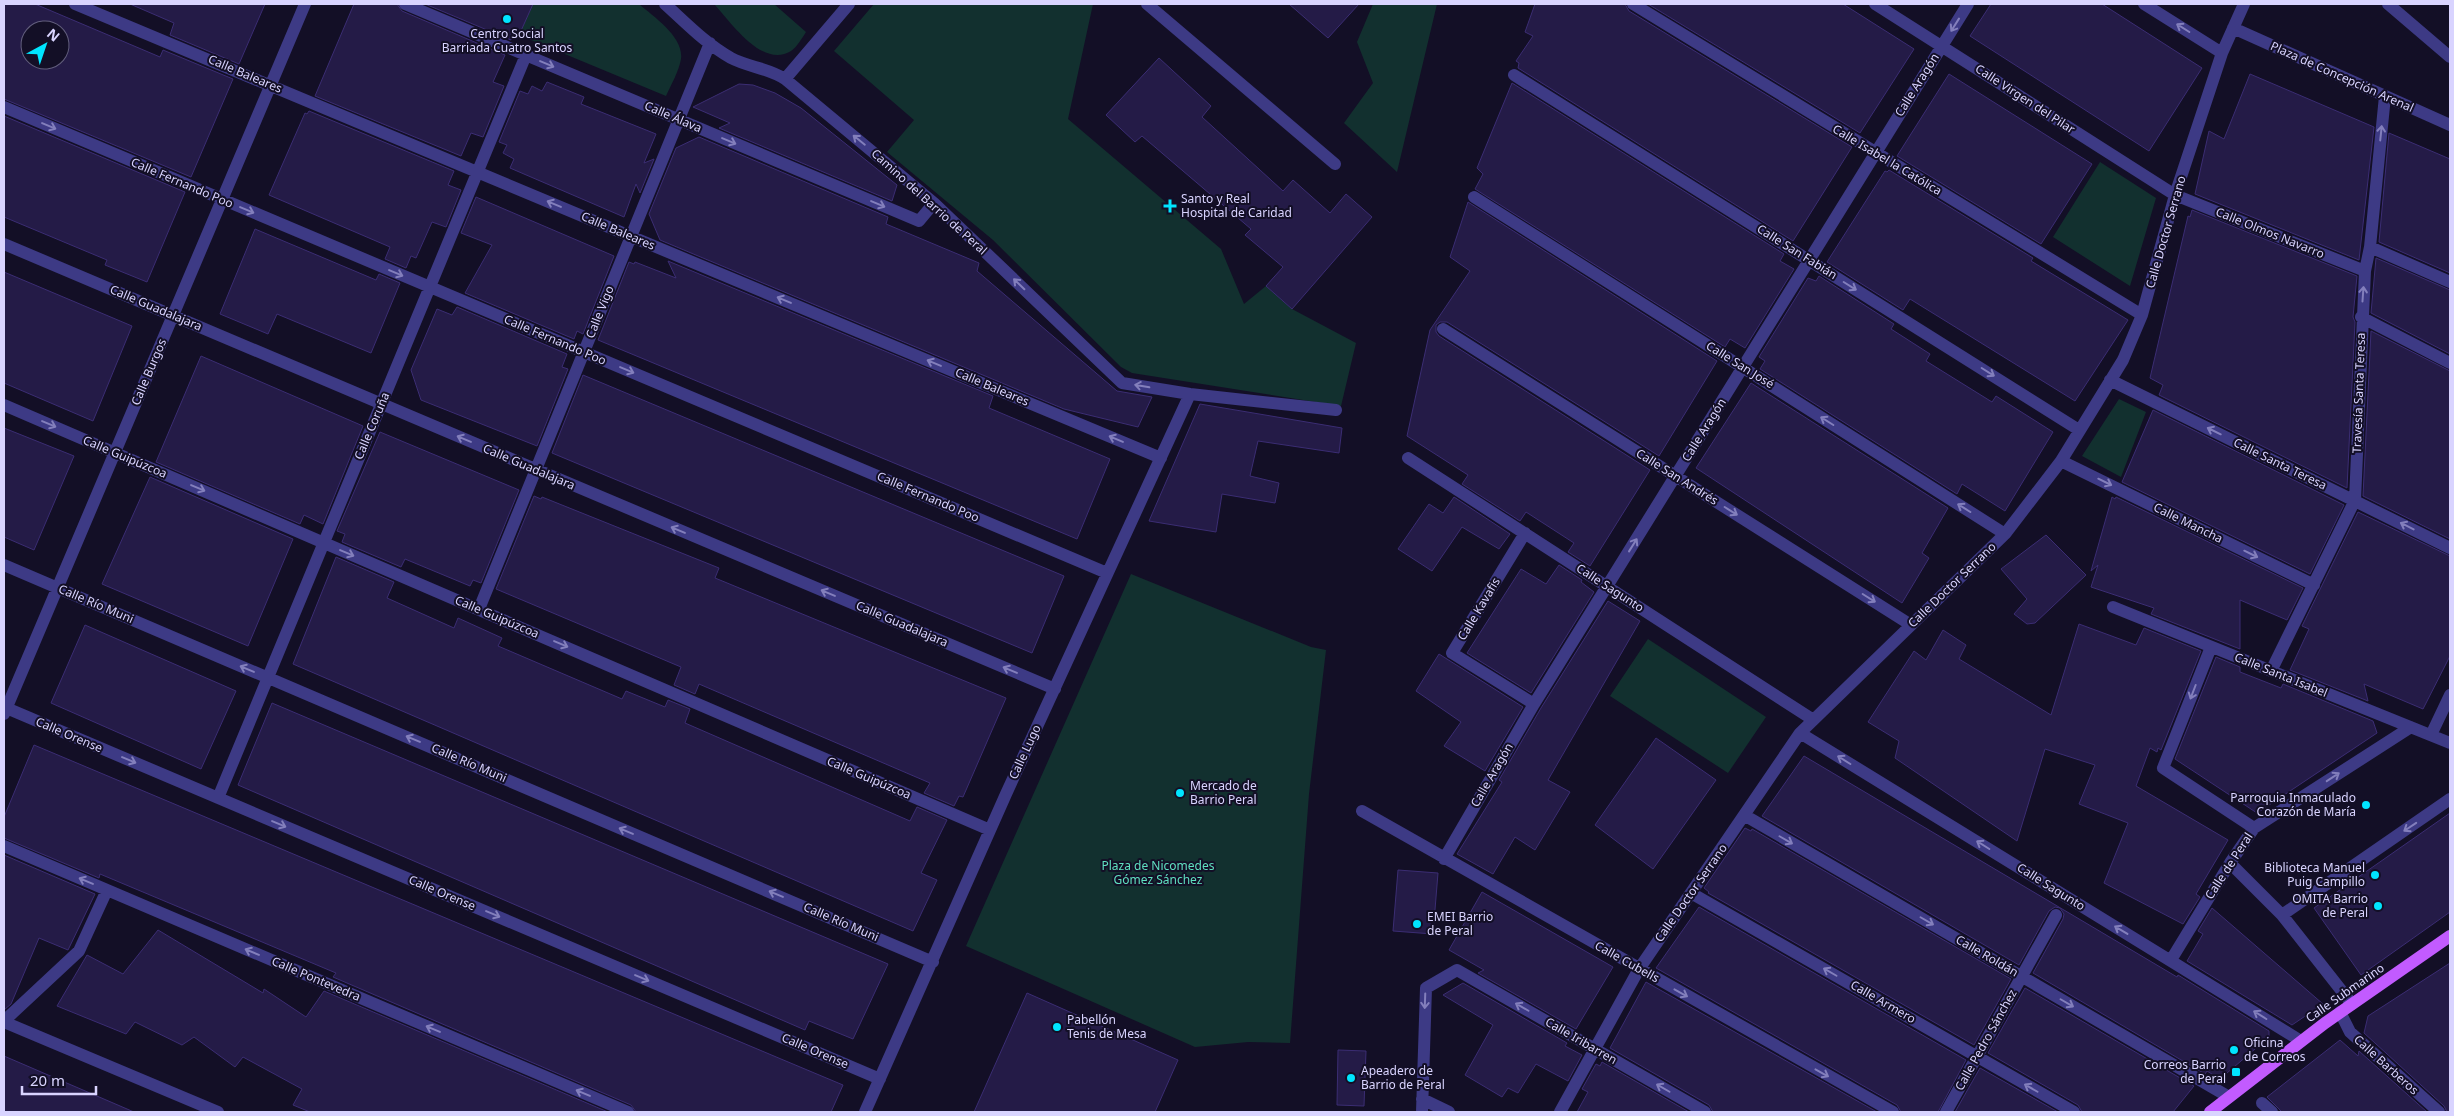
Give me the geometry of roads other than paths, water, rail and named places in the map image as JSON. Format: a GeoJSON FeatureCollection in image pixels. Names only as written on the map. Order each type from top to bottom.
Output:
{"type":"FeatureCollection","features":[{"type":"Feature","properties":{"kind":"main road","name":"Calle Submarino"},"geometry":{"type":"LineString","coordinates":[[2210,1112],[2340,1012],[2449,938]]}},
{"type":"Feature","properties":{"kind":"street","name":"Calle Baleares"},"geometry":{"type":"LineString","coordinates":[[75,4],[1161,458]]}},
{"type":"Feature","properties":{"kind":"street","name":"Calle Burgos"},"geometry":{"type":"LineString","coordinates":[[5,709],[306,4]]}},
{"type":"Feature","properties":{"kind":"street","name":"Calle Álava"},"geometry":{"type":"LineString","coordinates":[[405,4],[919,221],[934,203]]}},
{"type":"Feature","properties":{"kind":"street","name":"Camino del Barrio de Peral"},"geometry":{"type":"LineString","coordinates":[[665,4],[710,43],[732,58],[767,70],[785,79],[934,203],[1122,383],[1190,394],[1336,410]]}},
{"type":"Feature","properties":{"kind":"street"},"geometry":{"type":"LineString","coordinates":[[785,79],[849,4]]}},
{"type":"Feature","properties":{"kind":"street"},"geometry":{"type":"LineString","coordinates":[[1147,4],[1335,164]]}},
{"type":"Feature","properties":{"kind":"street","name":"Calle Isabel la Católica"},"geometry":{"type":"LineString","coordinates":[[1633,4],[2142,315]]}},
{"type":"Feature","properties":{"kind":"street","name":"Calle Virgen del Pilar"},"geometry":{"type":"LineString","coordinates":[[1875,4],[2175,195]]}},
{"type":"Feature","properties":{"kind":"street","name":"Calle Aragón"},"geometry":{"type":"LineString","coordinates":[[1444,859],[1534,704],[1968,4]]}},
{"type":"Feature","properties":{"kind":"street"},"geometry":{"type":"LineString","coordinates":[[2144,4],[2222,53]]}},
{"type":"Feature","properties":{"kind":"street","name":"Calle Doctor Serrano"},"geometry":{"type":"LineString","coordinates":[[1560,1112],[1639,969],[1800,733],[2006,534],[2061,461],[2123,360],[2142,315],[2175,195],[2222,53],[2244,4]]}},
{"type":"Feature","properties":{"kind":"street"},"geometry":{"type":"LineString","coordinates":[[2388,4],[2450,57]]}},
{"type":"Feature","properties":{"kind":"street","name":"Plaza de Concepción Arenal"},"geometry":{"type":"LineString","coordinates":[[2233,28],[2450,125]]}},
{"type":"Feature","properties":{"kind":"street","name":"Calle Vigo"},"geometry":{"type":"LineString","coordinates":[[479,609],[710,43]]}},
{"type":"Feature","properties":{"kind":"street","name":"Calle Coruña"},"geometry":{"type":"LineString","coordinates":[[218,798],[526,55]]}},
{"type":"Feature","properties":{"kind":"street","name":"Calle San Fabián"},"geometry":{"type":"LineString","coordinates":[[1514,75],[2079,430]]}},
{"type":"Feature","properties":{"kind":"street","name":"Travesía Santa Teresa"},"geometry":{"type":"LineString","coordinates":[[2271,671],[2355,500],[2361,316],[2385,96]]}},
{"type":"Feature","properties":{"kind":"street","name":"Calle Fernando Poo"},"geometry":{"type":"LineString","coordinates":[[4,108],[1107,573]]}},
{"type":"Feature","properties":{"kind":"street","name":"Calle Olmos Navarro"},"geometry":{"type":"LineString","coordinates":[[2175,195],[2365,271]]}},
{"type":"Feature","properties":{"kind":"street","name":"Calle San José"},"geometry":{"type":"LineString","coordinates":[[1474,197],[2006,534]]}},
{"type":"Feature","properties":{"kind":"street","name":"Calle Guadalajara"},"geometry":{"type":"LineString","coordinates":[[4,244],[1054,689]]}},
{"type":"Feature","properties":{"kind":"street"},"geometry":{"type":"LineString","coordinates":[[2370,247],[2450,282]]}},
{"type":"Feature","properties":{"kind":"street"},"geometry":{"type":"LineString","coordinates":[[2361,316],[2450,363]]}},
{"type":"Feature","properties":{"kind":"street","name":"Calle San Andrés"},"geometry":{"type":"LineString","coordinates":[[1443,329],[1911,624]]}},
{"type":"Feature","properties":{"kind":"street","name":"Calle Santa Teresa"},"geometry":{"type":"LineString","coordinates":[[2110,380],[2450,548]]}},
{"type":"Feature","properties":{"kind":"street","name":"Calle Lugo"},"geometry":{"type":"LineString","coordinates":[[865,1112],[990,830],[1190,394]]}},
{"type":"Feature","properties":{"kind":"street","name":"Calle Guipúzcoa"},"geometry":{"type":"LineString","coordinates":[[4,405],[990,830]]}},
{"type":"Feature","properties":{"kind":"street","name":"Calle Sagunto"},"geometry":{"type":"LineString","coordinates":[[1408,458],[1812,720]]}},
{"type":"Feature","properties":{"kind":"street","name":"Calle Mancha"},"geometry":{"type":"LineString","coordinates":[[2061,461],[2314,585]]}},
{"type":"Feature","properties":{"kind":"street","name":"Calle Kavafis"},"geometry":{"type":"LineString","coordinates":[[1525,533],[1452,653],[1534,704]]}},
{"type":"Feature","properties":{"kind":"street","name":"Calle Río Muni"},"geometry":{"type":"LineString","coordinates":[[4,565],[933,962]]}},
{"type":"Feature","properties":{"kind":"street","name":"Calle Santa Isabel"},"geometry":{"type":"LineString","coordinates":[[2113,607],[2450,743]]}},
{"type":"Feature","properties":{"kind":"street"},"geometry":{"type":"LineString","coordinates":[[2211,647],[2163,768],[2254,828]]}},
{"type":"Feature","properties":{"kind":"street"},"geometry":{"type":"LineString","coordinates":[[2430,735],[2450,695]]}},
{"type":"Feature","properties":{"kind":"street","name":"Calle Orense"},"geometry":{"type":"LineString","coordinates":[[5,709],[880,1079]]}},
{"type":"Feature","properties":{"kind":"street","name":"Calle de Peral"},"geometry":{"type":"LineString","coordinates":[[2170,960],[2254,828],[2411,727]]}},
{"type":"Feature","properties":{"kind":"street","name":"Calle Sagunto"},"geometry":{"type":"LineString","coordinates":[[1800,733],[2302,1041]]}},
{"type":"Feature","properties":{"kind":"street"},"geometry":{"type":"LineString","coordinates":[[2282,915],[2450,799]]}},
{"type":"Feature","properties":{"kind":"street","name":"Calle Cubells"},"geometry":{"type":"LineString","coordinates":[[1362,811],[1893,1112]]}},
{"type":"Feature","properties":{"kind":"street","name":"Calle Roldán"},"geometry":{"type":"LineString","coordinates":[[1744,815],[2229,1097]]}},
{"type":"Feature","properties":{"kind":"street","name":"Calle Pontevedra"},"geometry":{"type":"LineString","coordinates":[[4,846],[628,1112]]}},
{"type":"Feature","properties":{"kind":"street"},"geometry":{"type":"LineString","coordinates":[[2230,863],[2282,915],[2352,1004]]}},
{"type":"Feature","properties":{"kind":"street"},"geometry":{"type":"LineString","coordinates":[[107,890],[79,951],[4,1021],[218,1112]]}},
{"type":"Feature","properties":{"kind":"street","name":"Calle Armero"},"geometry":{"type":"LineString","coordinates":[[1691,893],[2074,1112]]}},
{"type":"Feature","properties":{"kind":"street","name":"Calle Pedro Sánchez"},"geometry":{"type":"LineString","coordinates":[[1946,1112],[2056,915]]}},
{"type":"Feature","properties":{"kind":"street","name":"Calle Iribarren"},"geometry":{"type":"LineString","coordinates":[[1422,1098],[1426,988],[1457,970],[1705,1112]]}},
{"type":"Feature","properties":{"kind":"street","name":"Calle Barberos"},"geometry":{"type":"LineString","coordinates":[[2340,1012],[2350,1032],[2439,1112]]}},
{"type":"Feature","properties":{"kind":"street"},"geometry":{"type":"LineString","coordinates":[[1422,1112],[1422,1098],[1449,1112]]}},
{"type":"Feature","properties":{"kind":"street"},"geometry":{"type":"LineString","coordinates":[[2262,1103],[2272,1112]]}},
{"type":"Feature","properties":{"kind":"place","name":"Centro Social Barriada Cuatro Santos"},"geometry":{"type":"Point","coordinates":[507,19]}},
{"type":"Feature","properties":{"kind":"place","name":"Santo y Real Hospital de Caridad"},"geometry":{"type":"Point","coordinates":[1170,206]}},
{"type":"Feature","properties":{"kind":"place","name":"Mercado de Barrio Peral"},"geometry":{"type":"Point","coordinates":[1180,793]}},
{"type":"Feature","properties":{"kind":"place","name":"Parroquia Inmaculado Corazón de María"},"geometry":{"type":"Point","coordinates":[2366,805]}},
{"type":"Feature","properties":{"kind":"place","name":"Biblioteca Manuel Puig Campillo"},"geometry":{"type":"Point","coordinates":[2375,875]}},
{"type":"Feature","properties":{"kind":"place","name":"OMITA Barrio de Peral"},"geometry":{"type":"Point","coordinates":[2378,906]}},
{"type":"Feature","properties":{"kind":"place","name":"EMEI Barrio de Peral"},"geometry":{"type":"Point","coordinates":[1417,924]}},
{"type":"Feature","properties":{"kind":"place","name":"Pabellón Tenis de Mesa"},"geometry":{"type":"Point","coordinates":[1057,1027]}},
{"type":"Feature","properties":{"kind":"place","name":"Oficina de Correos"},"geometry":{"type":"Point","coordinates":[2234,1050]}},
{"type":"Feature","properties":{"kind":"place","name":"Correos Barrio de Peral"},"geometry":{"type":"Point","coordinates":[2236,1072]}},
{"type":"Feature","properties":{"kind":"place","name":"Apeadero de Barrio de Peral"},"geometry":{"type":"Point","coordinates":[1351,1078]}},
{"type":"Feature","properties":{"kind":"park label","name":"Plaza de Nicomedes Gómez Sánchez"},"geometry":{"type":"Point","coordinates":[1158,873]}}]}
